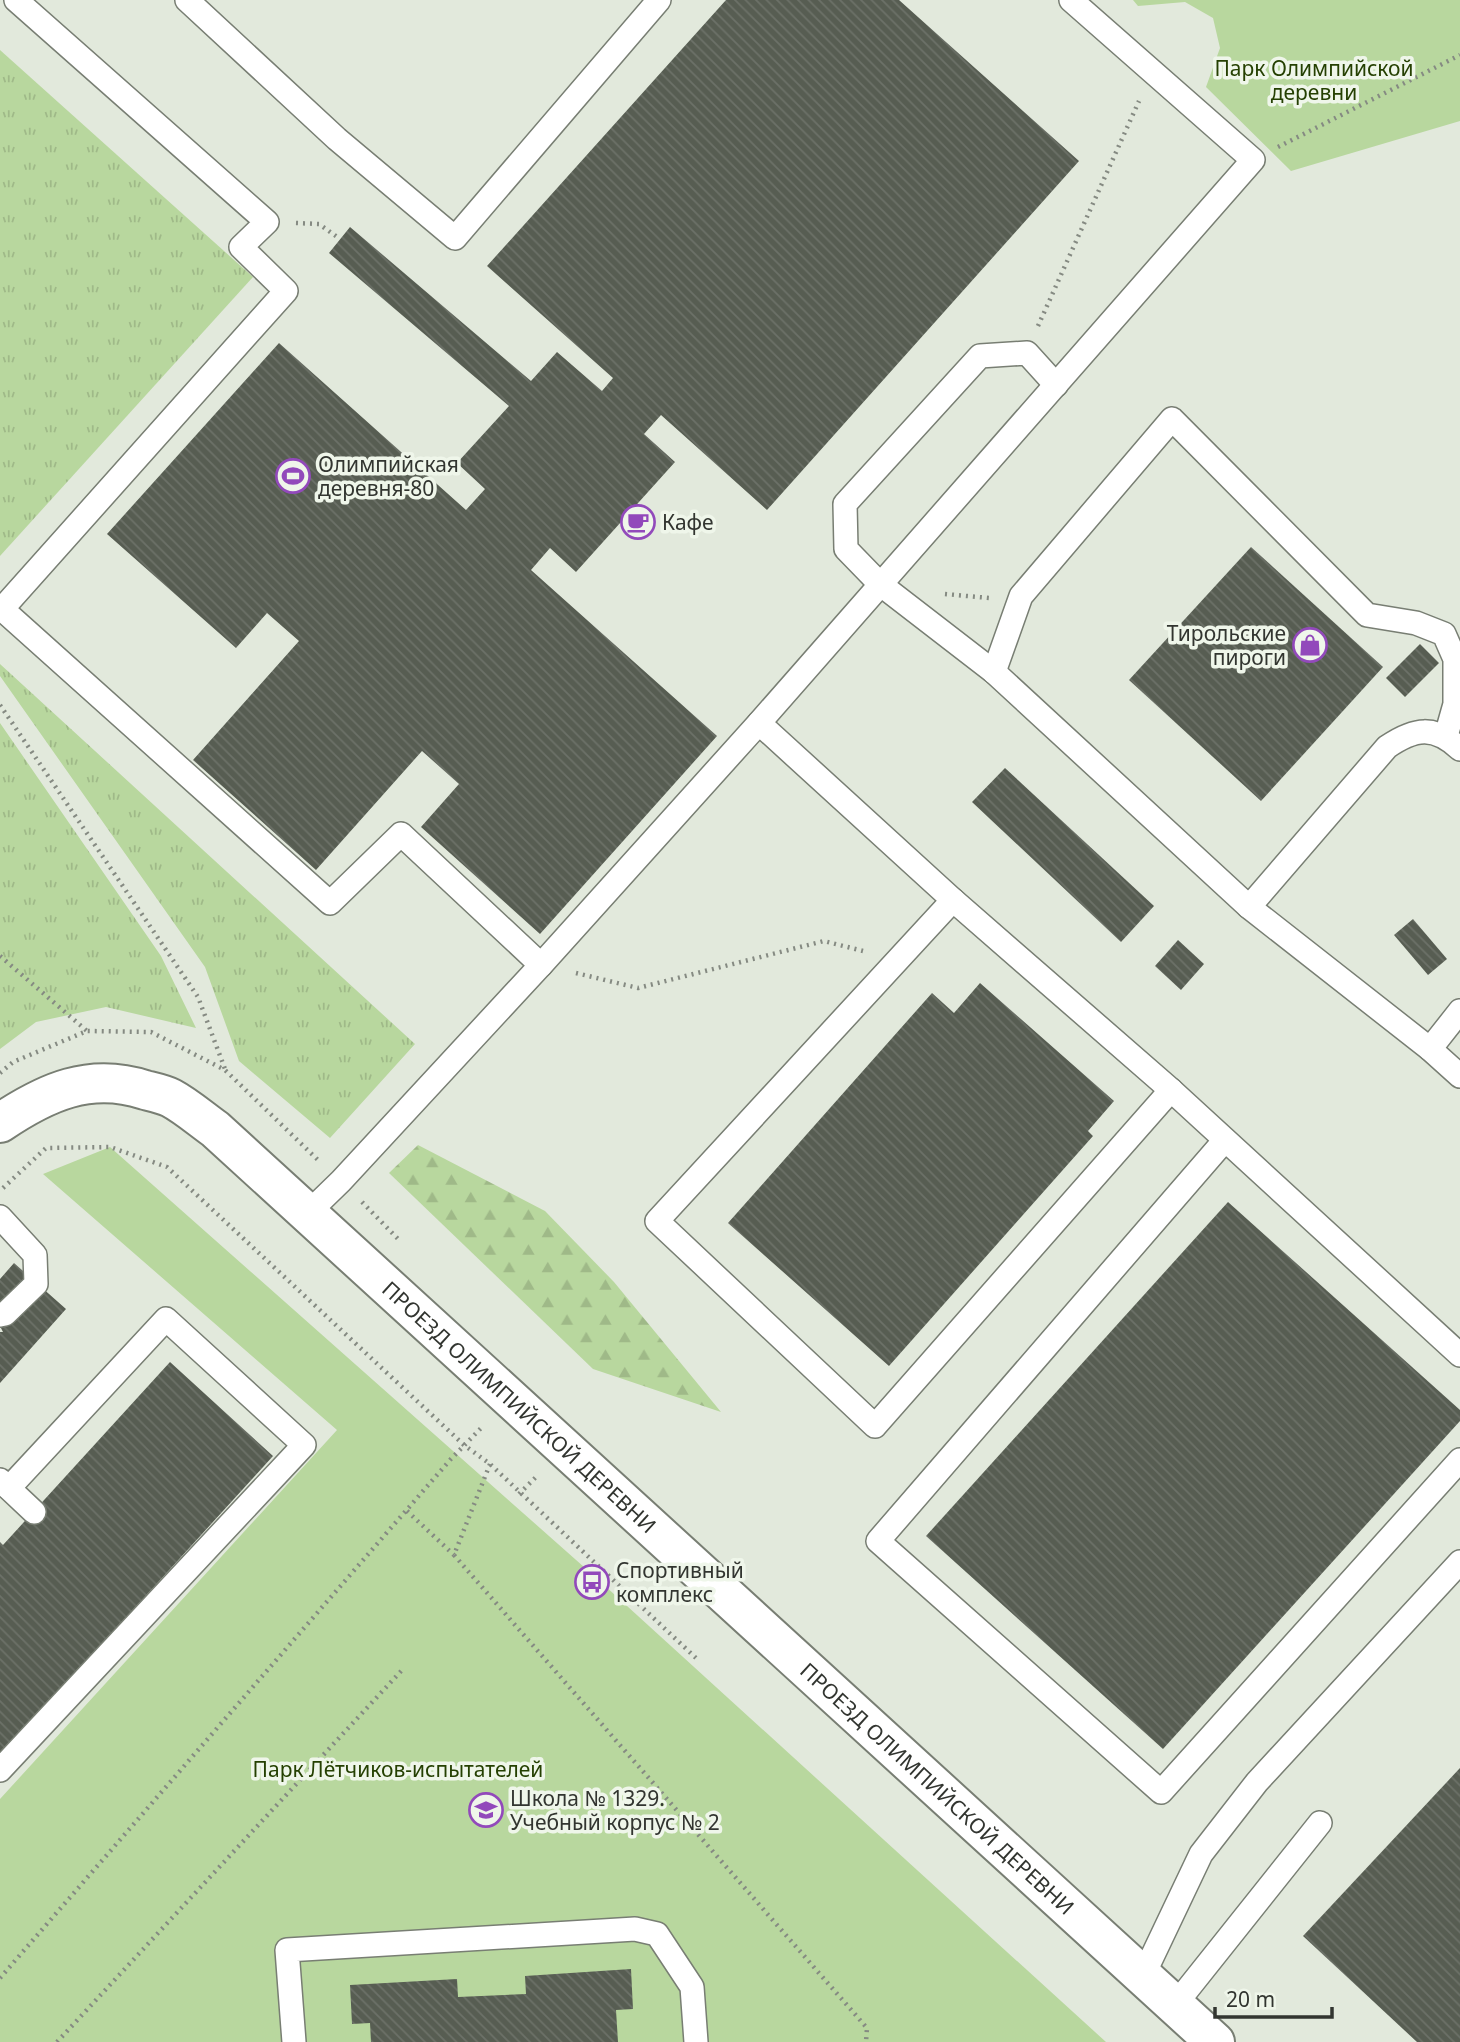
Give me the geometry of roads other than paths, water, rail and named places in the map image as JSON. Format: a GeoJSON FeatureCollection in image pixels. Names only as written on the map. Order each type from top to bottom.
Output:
{"type":"FeatureCollection","features":[{"type":"Feature","properties":{"kind":"street","name":"ПРОЕЗД ОЛИМПИЙСКОЙ ДЕРЕВНИ"},"geometry":{"type":"LineString","coordinates":[[0,1124],[30,1103],[66,1088],[102,1082],[135,1087],[170,1098],[215,1129],[1215,2042]]}},
{"type":"Feature","properties":{"kind":"lane"},"geometry":{"type":"LineString","coordinates":[[16,0],[267,222],[241,247],[286,291],[2,609],[330,902],[401,834],[541,965]]}},
{"type":"Feature","properties":{"kind":"lane"},"geometry":{"type":"LineString","coordinates":[[187,0],[337,139],[454,238],[659,0]]}},
{"type":"Feature","properties":{"kind":"lane"},"geometry":{"type":"LineString","coordinates":[[306,1214],[341,1181],[541,965],[759,723],[1253,160],[1071,0]]}},
{"type":"Feature","properties":{"kind":"lane"},"geometry":{"type":"LineString","coordinates":[[1056,385],[1027,353],[980,356],[845,504],[846,549],[880,584],[994,672],[1249,907],[1430,1049],[1460,1076]]}},
{"type":"Feature","properties":{"kind":"lane"},"geometry":{"type":"LineString","coordinates":[[994,672],[1021,596],[1172,419],[1367,615],[1416,623],[1444,634],[1455,659],[1453,742],[1423,732],[1405,735],[1387,747],[1249,907]]}},
{"type":"Feature","properties":{"kind":"lane"},"geometry":{"type":"LineString","coordinates":[[759,723],[953,900],[1171,1090],[1460,1355]]}},
{"type":"Feature","properties":{"kind":"lane"},"geometry":{"type":"LineString","coordinates":[[953,900],[657,1221],[875,1426],[1171,1090]]}},
{"type":"Feature","properties":{"kind":"lane"},"geometry":{"type":"LineString","coordinates":[[1430,1049],[1460,1011]]}},
{"type":"Feature","properties":{"kind":"lane"},"geometry":{"type":"LineString","coordinates":[[1226,1140],[878,1541],[1161,1792],[1460,1460]]}},
{"type":"Feature","properties":{"kind":"lane"},"geometry":{"type":"LineString","coordinates":[[0,1217],[35,1255],[36,1284],[5,1314],[0,1315]]}},
{"type":"Feature","properties":{"kind":"lane"},"geometry":{"type":"LineString","coordinates":[[0,1770],[304,1445],[166,1319],[5,1484],[34,1511]]}},
{"type":"Feature","properties":{"kind":"lane"},"geometry":{"type":"LineString","coordinates":[[1143,1976],[1201,1854],[1257,1782],[1460,1562]]}},
{"type":"Feature","properties":{"kind":"lane"},"geometry":{"type":"LineString","coordinates":[[1175,2005],[1320,1823]]}},
{"type":"Feature","properties":{"kind":"lane"},"geometry":{"type":"LineString","coordinates":[[293,2042],[287,1950],[635,1930],[657,1934],[692,1987],[696,2042]]}},
{"type":"Feature","properties":{"kind":"place","name":"Олимпийская деревня-80"},"geometry":{"type":"Point","coordinates":[293,476]}},
{"type":"Feature","properties":{"kind":"place","name":"Кафе"},"geometry":{"type":"Point","coordinates":[638,522]}},
{"type":"Feature","properties":{"kind":"place","name":"Тирольские пироги"},"geometry":{"type":"Point","coordinates":[1310,645]}},
{"type":"Feature","properties":{"kind":"place","name":"Спортивный комплекс"},"geometry":{"type":"Point","coordinates":[592,1582]}},
{"type":"Feature","properties":{"kind":"place","name":"Школа № 1329. Учебный корпус № 2"},"geometry":{"type":"Point","coordinates":[486,1810]}},
{"type":"Feature","properties":{"kind":"park label","name":"Парк Олимпийской деревни"},"geometry":{"type":"Point","coordinates":[1314,80]}},
{"type":"Feature","properties":{"kind":"park label","name":"Парк Лётчиков-испытателей"},"geometry":{"type":"Point","coordinates":[398,1769]}}]}
